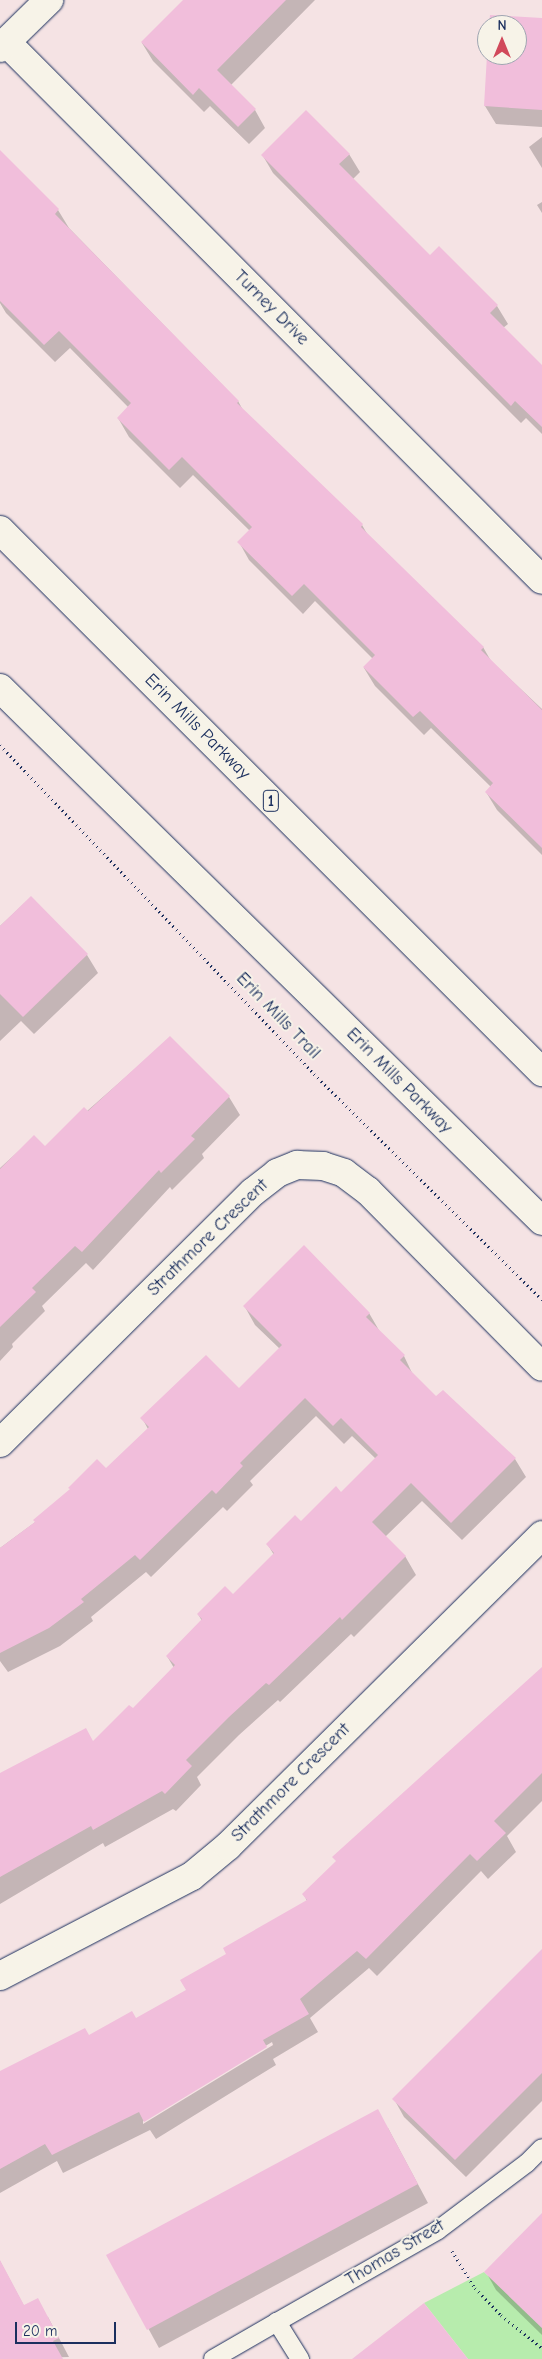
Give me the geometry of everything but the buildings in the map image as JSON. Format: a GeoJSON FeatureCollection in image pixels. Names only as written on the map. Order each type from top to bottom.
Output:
{"type":"FeatureCollection","features":[{"type":"Feature","properties":{"kind":"street"},"geometry":{"type":"LineString","coordinates":[[2,42],[49,0]]}},
{"type":"Feature","properties":{"kind":"street","name":"Turney Drive"},"geometry":{"type":"LineString","coordinates":[[2,42],[542,580]]}},
{"type":"Feature","properties":{"kind":"street","name":"Erin Mills Parkway"},"geometry":{"type":"LineString","coordinates":[[0,530],[542,1072]]}},
{"type":"Feature","properties":{"kind":"street","name":"Erin Mills Parkway"},"geometry":{"type":"LineString","coordinates":[[0,688],[542,1221]]}},
{"type":"Feature","properties":{"kind":"street","name":"Strathmore Crescent"},"geometry":{"type":"LineString","coordinates":[[0,1443],[252,1192],[277,1172],[298,1165],[323,1166],[344,1173],[368,1190],[542,1367]]}},
{"type":"Feature","properties":{"kind":"street","name":"Strathmore Crescent"},"geometry":{"type":"LineString","coordinates":[[0,1976],[192,1876],[220,1852],[542,1535]]}},
{"type":"Feature","properties":{"kind":"lane","name":"Thomas Street"},"geometry":{"type":"LineString","coordinates":[[213,2359],[438,2230],[527,2163],[542,2148]]}},
{"type":"Feature","properties":{"kind":"lane"},"geometry":{"type":"LineString","coordinates":[[277,2322],[300,2359]]}},
{"type":"Feature","properties":{"kind":"path","name":"Erin Mills Trail"},"geometry":{"type":"LineString","coordinates":[[0,746],[314,1074],[542,1300]]}},
{"type":"Feature","properties":{"kind":"path"},"geometry":{"type":"LineString","coordinates":[[438,2230],[475,2288],[501,2314],[542,2348]]}},
{"type":"Feature","properties":{"kind":"green space"},"geometry":{"type":"Polygon","coordinates":[[[484,2272],[542,2328],[542,2359],[468,2359],[424,2303],[484,2272]]]}}]}
